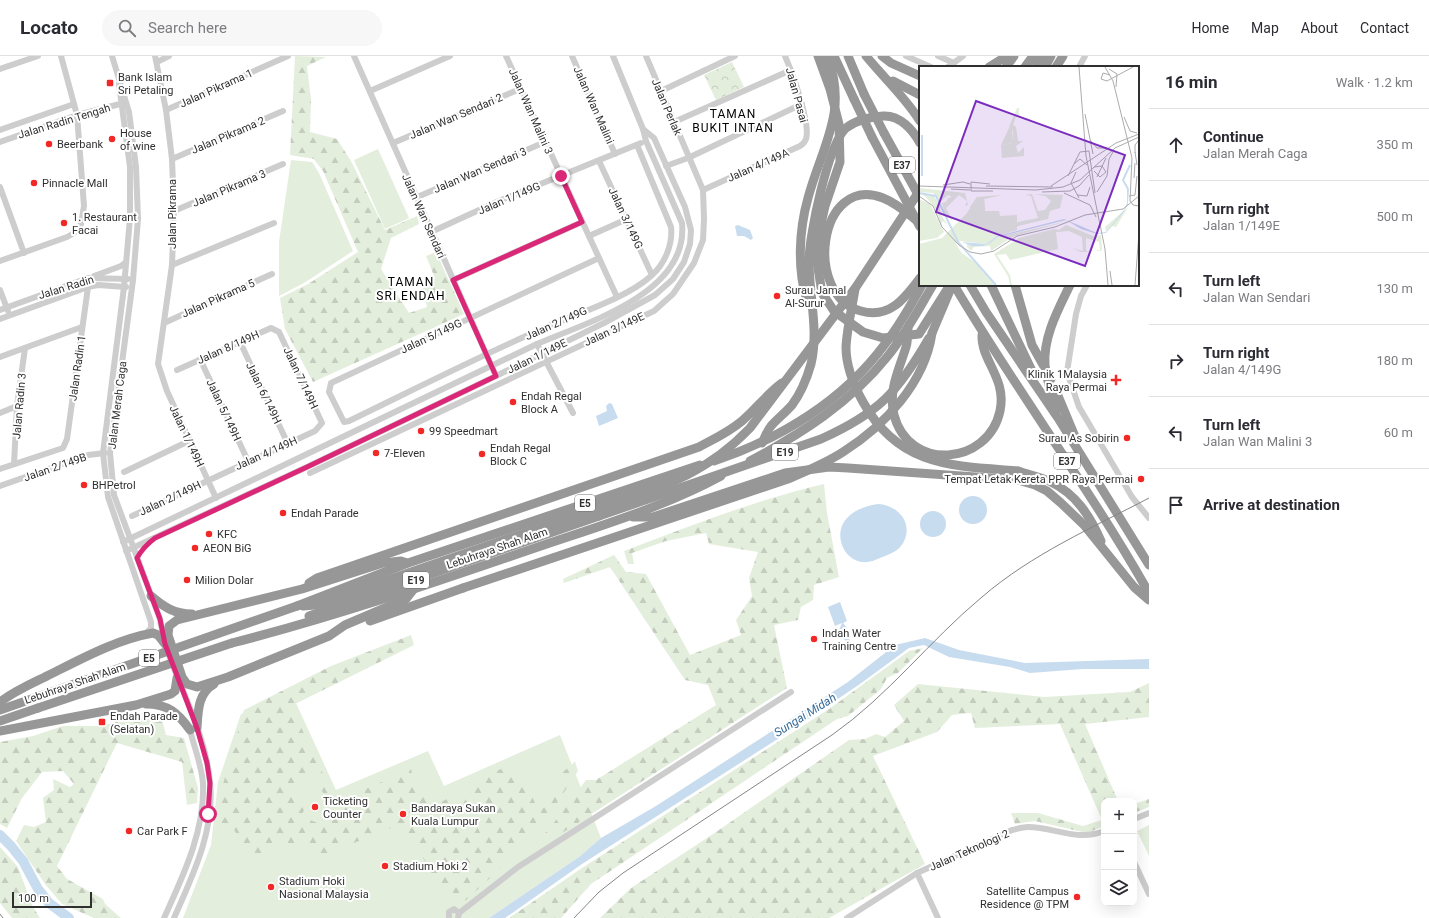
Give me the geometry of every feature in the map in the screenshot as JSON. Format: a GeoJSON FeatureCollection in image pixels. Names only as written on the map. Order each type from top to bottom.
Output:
{"type":"FeatureCollection","features":[{"type":"Feature","properties":{"kind":"highway"},"geometry":{"type":"LineString","coordinates":[[818,56],[830,89],[839,124],[840,162],[825,206],[819,233],[817,262],[822,293],[834,311],[863,332],[883,338],[919,334],[951,286]]}},
{"type":"Feature","properties":{"kind":"highway"},"geometry":{"type":"LineString","coordinates":[[813,319],[803,284],[802,232],[808,198],[830,133],[836,105],[835,81],[827,56]]}},
{"type":"Feature","properties":{"kind":"highway","name":"E37"},"geometry":{"type":"LineString","coordinates":[[834,56],[872,137],[918,224]]}},
{"type":"Feature","properties":{"kind":"highway","name":"E37"},"geometry":{"type":"LineString","coordinates":[[848,56],[864,94],[919,196]]}},
{"type":"Feature","properties":{"kind":"highway"},"geometry":{"type":"LineString","coordinates":[[866,56],[908,103],[919,120]]}},
{"type":"Feature","properties":{"kind":"highway"},"geometry":{"type":"LineString","coordinates":[[882,56],[891,63],[919,76]]}},
{"type":"Feature","properties":{"kind":"highway"},"geometry":{"type":"LineString","coordinates":[[994,66],[1002,56]]}},
{"type":"Feature","properties":{"kind":"highway"},"geometry":{"type":"LineString","coordinates":[[991,66],[1007,56]]}},
{"type":"Feature","properties":{"kind":"highway"},"geometry":{"type":"LineString","coordinates":[[1007,66],[1014,56]]}},
{"type":"Feature","properties":{"kind":"highway"},"geometry":{"type":"LineString","coordinates":[[1026,66],[1034,56]]}},
{"type":"Feature","properties":{"kind":"highway"},"geometry":{"type":"LineString","coordinates":[[1037,66],[1042,56]]}},
{"type":"Feature","properties":{"kind":"highway"},"geometry":{"type":"LineString","coordinates":[[1046,66],[1051,56]]}},
{"type":"Feature","properties":{"kind":"highway"},"geometry":{"type":"LineString","coordinates":[[1058,66],[1063,56]]}},
{"type":"Feature","properties":{"kind":"highway"},"geometry":{"type":"LineString","coordinates":[[882,74],[919,94]]}},
{"type":"Feature","properties":{"kind":"highway"},"geometry":{"type":"LineString","coordinates":[[762,443],[771,426],[793,403],[804,383],[813,351],[813,319],[809,252],[816,215],[834,148],[839,136],[853,124],[864,120],[886,116],[896,118],[904,124],[914,132],[919,141]]}},
{"type":"Feature","properties":{"kind":"highway","name":"E19"},"geometry":{"type":"LineString","coordinates":[[232,643],[600,512],[675,481],[710,464],[729,449],[750,428],[856,287],[919,192]]}},
{"type":"Feature","properties":{"kind":"highway"},"geometry":{"type":"LineString","coordinates":[[918,224],[884,198],[872,195],[854,198],[842,205],[831,220],[827,232],[825,251],[827,270],[833,289],[840,299],[856,310],[874,313],[892,308],[907,296],[919,282]]}},
{"type":"Feature","properties":{"kind":"highway","name":"Lebuhraya Shah Alam"},"geometry":{"type":"LineString","coordinates":[[408,563],[732,455],[762,443],[806,417],[856,376],[885,345],[919,282]]}},
{"type":"Feature","properties":{"kind":"highway","name":"Lebuhraya Shah Alam"},"geometry":{"type":"LineString","coordinates":[[0,721],[232,643],[300,626],[414,589],[673,500],[756,458],[819,420],[843,401],[877,369],[908,328],[932,286]]}},
{"type":"Feature","properties":{"kind":"highway","name":"E19"},"geometry":{"type":"LineString","coordinates":[[297,606],[315,606],[821,439],[848,427],[877,408],[890,396],[910,371],[932,333],[952,286]]}},
{"type":"Feature","properties":{"kind":"highway","name":"E37"},"geometry":{"type":"LineString","coordinates":[[953,286],[1115,533],[1149,593]]}},
{"type":"Feature","properties":{"kind":"highway","name":"E37"},"geometry":{"type":"LineString","coordinates":[[971,286],[986,312],[1058,418],[1149,565]]}},
{"type":"Feature","properties":{"kind":"highway"},"geometry":{"type":"LineString","coordinates":[[991,286],[1039,382],[1042,394]]}},
{"type":"Feature","properties":{"kind":"highway"},"geometry":{"type":"LineString","coordinates":[[1015,286],[1032,345],[1051,379],[1087,465]]}},
{"type":"Feature","properties":{"kind":"highway"},"geometry":{"type":"LineString","coordinates":[[1058,418],[1045,366],[1045,356],[1052,325],[1070,286]]}},
{"type":"Feature","properties":{"kind":"highway"},"geometry":{"type":"LineString","coordinates":[[856,287],[846,348],[854,385],[875,421],[889,436],[922,458],[945,464],[1018,472],[1051,481],[1069,493],[1090,516],[1107,553]]}},
{"type":"Feature","properties":{"kind":"highway"},"geometry":{"type":"LineString","coordinates":[[908,328],[907,346],[894,382],[894,414],[900,429],[910,441],[922,450],[938,455],[954,455],[978,444],[988,434],[998,418],[1001,404],[1000,388],[982,342],[982,332]]}},
{"type":"Feature","properties":{"kind":"highway"},"geometry":{"type":"LineString","coordinates":[[408,563],[401,560],[383,563],[302,589],[204,615],[177,620],[169,626],[168,635],[182,677],[187,684],[197,687],[329,636],[463,588],[774,484],[820,465],[863,438],[899,402],[912,384],[930,351],[932,333]]}},
{"type":"Feature","properties":{"kind":"highway"},"geometry":{"type":"LineString","coordinates":[[302,589],[317,578],[679,455],[719,437],[741,422],[769,393],[785,381]]}},
{"type":"Feature","properties":{"kind":"highway"},"geometry":{"type":"LineString","coordinates":[[626,517],[653,517],[762,479],[803,470],[829,467],[1018,480],[1035,485],[1047,491],[1084,525],[1134,587],[1149,600]]}},
{"type":"Feature","properties":{"kind":"highway","name":"E5"},"geometry":{"type":"LineString","coordinates":[[297,606],[408,563]]}},
{"type":"Feature","properties":{"kind":"highway"},"geometry":{"type":"LineString","coordinates":[[329,636],[345,624],[406,599],[414,589]]}},
{"type":"Feature","properties":{"kind":"highway"},"geometry":{"type":"LineString","coordinates":[[151,596],[174,612],[204,615]]}},
{"type":"Feature","properties":{"kind":"highway","name":"Lebuhraya Shah Alam"},"geometry":{"type":"LineString","coordinates":[[0,710],[297,606]]}},
{"type":"Feature","properties":{"kind":"highway"},"geometry":{"type":"LineString","coordinates":[[0,702],[12,693],[80,659],[144,635],[153,633],[158,635],[165,644]]}},
{"type":"Feature","properties":{"kind":"highway"},"geometry":{"type":"LineString","coordinates":[[136,705],[156,704],[166,706],[174,711],[193,729],[203,694],[210,686],[228,676]]}},
{"type":"Feature","properties":{"kind":"highway"},"geometry":{"type":"LineString","coordinates":[[0,731],[136,705],[171,694],[175,690],[177,678]]}},
{"type":"Feature","properties":{"kind":"street"},"geometry":{"type":"LineString","coordinates":[[0,69],[38,56]]}},
{"type":"Feature","properties":{"kind":"street"},"geometry":{"type":"LineString","coordinates":[[0,261],[68,237],[74,234],[81,224],[84,206],[78,123],[61,56]]}},
{"type":"Feature","properties":{"kind":"street","name":"Jalan Merah Caga"},"geometry":{"type":"LineString","coordinates":[[112,56],[124,103],[136,167],[138,219],[133,280],[110,453],[114,495],[160,619],[165,644],[210,778],[209,807],[205,839],[195,871],[174,918]]}},
{"type":"Feature","properties":{"kind":"street"},"geometry":{"type":"LineString","coordinates":[[156,59],[169,56]]}},
{"type":"Feature","properties":{"kind":"street","name":"Jalan Pikrama 1"},"geometry":{"type":"LineString","coordinates":[[166,110],[288,56]]}},
{"type":"Feature","properties":{"kind":"street","name":"Jalan Wan Sendari"},"geometry":{"type":"LineString","coordinates":[[354,56],[393,143],[415,198],[496,376]]}},
{"type":"Feature","properties":{"kind":"street"},"geometry":{"type":"LineString","coordinates":[[370,92],[450,56]]}},
{"type":"Feature","properties":{"kind":"street","name":"Jalan Wan Malini 3"},"geometry":{"type":"LineString","coordinates":[[506,56],[617,297]]}},
{"type":"Feature","properties":{"kind":"street","name":"Jalan Wan Malini"},"geometry":{"type":"LineString","coordinates":[[572,56],[616,154]]}},
{"type":"Feature","properties":{"kind":"street","name":"Jalan 1/149E"},"geometry":{"type":"LineString","coordinates":[[123,542],[537,344],[602,316],[636,298],[658,283],[674,263],[681,241],[682,223],[646,141],[643,129],[613,56]]}},
{"type":"Feature","properties":{"kind":"street","name":"Jalan Perlak"},"geometry":{"type":"LineString","coordinates":[[647,56],[688,158]]}},
{"type":"Feature","properties":{"kind":"street"},"geometry":{"type":"LineString","coordinates":[[661,91],[735,56]]}},
{"type":"Feature","properties":{"kind":"street","name":"Jalan Pasai"},"geometry":{"type":"LineString","coordinates":[[785,56],[802,104],[807,134]]}},
{"type":"Feature","properties":{"kind":"street"},"geometry":{"type":"LineString","coordinates":[[906,56],[929,66]]}},
{"type":"Feature","properties":{"kind":"street"},"geometry":{"type":"LineString","coordinates":[[938,56],[951,65],[964,56]]}},
{"type":"Feature","properties":{"kind":"street"},"geometry":{"type":"LineString","coordinates":[[1080,66],[1085,56]]}},
{"type":"Feature","properties":{"kind":"street","name":"Jalan Pikrama"},"geometry":{"type":"LineString","coordinates":[[156,59],[166,110],[172,158],[174,211],[172,264],[159,356],[160,372]]}},
{"type":"Feature","properties":{"kind":"street"},"geometry":{"type":"LineString","coordinates":[[674,122],[791,70]]}},
{"type":"Feature","properties":{"kind":"street","name":"Jalan Wan Sendari 2"},"geometry":{"type":"LineString","coordinates":[[393,143],[520,89]]}},
{"type":"Feature","properties":{"kind":"street","name":"Jalan Radin Tengah"},"geometry":{"type":"LineString","coordinates":[[0,142],[77,115],[124,103]]}},
{"type":"Feature","properties":{"kind":"street","name":"Jalan Merah Caga"},"geometry":{"type":"LineString","coordinates":[[124,103],[130,167],[130,218],[125,279],[103,453],[108,496],[151,622],[151,628],[144,635]]}},
{"type":"Feature","properties":{"kind":"street","name":"Jalan Radin Tengah"},"geometry":{"type":"LineString","coordinates":[[0,130],[74,104]]}},
{"type":"Feature","properties":{"kind":"street"},"geometry":{"type":"LineString","coordinates":[[666,166],[688,158],[802,104]]}},
{"type":"Feature","properties":{"kind":"street","name":"Jalan Pikrama 2"},"geometry":{"type":"LineString","coordinates":[[172,158],[283,111]]}},
{"type":"Feature","properties":{"kind":"street"},"geometry":{"type":"LineString","coordinates":[[78,123],[81,117],[88,112]]}},
{"type":"Feature","properties":{"kind":"street"},"geometry":{"type":"LineString","coordinates":[[643,129],[654,138]]}},
{"type":"Feature","properties":{"kind":"street","name":"Jalan 4/149A"},"geometry":{"type":"LineString","coordinates":[[703,190],[800,146],[806,140],[807,134]]}},
{"type":"Feature","properties":{"kind":"street","name":"Jalan 1/149G"},"geometry":{"type":"LineString","coordinates":[[431,232],[654,138]]}},
{"type":"Feature","properties":{"kind":"street","name":"Jalan 1/149E"},"geometry":{"type":"LineString","coordinates":[[126,551],[307,467],[644,303],[666,285],[678,272],[688,251],[691,230],[685,207],[654,138]]}},
{"type":"Feature","properties":{"kind":"street","name":"Jalan Wan Sendari 3"},"geometry":{"type":"LineString","coordinates":[[415,198],[545,142]]}},
{"type":"Feature","properties":{"kind":"street","name":"Jalan 2/149G"},"geometry":{"type":"LineString","coordinates":[[336,409],[344,422],[349,421],[486,354],[617,297],[652,276],[661,265],[669,249],[672,227],[638,145]]}},
{"type":"Feature","properties":{"kind":"street","name":"Jalan 3/149E"},"geometry":{"type":"LineString","coordinates":[[310,473],[654,311],[673,294],[694,264],[703,240],[703,190],[688,158]]}},
{"type":"Feature","properties":{"kind":"street","name":"Jalan 3/149G"},"geometry":{"type":"LineString","coordinates":[[599,161],[652,276]]}},
{"type":"Feature","properties":{"kind":"street","name":"Jalan Pikrama 3"},"geometry":{"type":"LineString","coordinates":[[174,211],[283,164]]}},
{"type":"Feature","properties":{"kind":"street"},"geometry":{"type":"LineString","coordinates":[[0,187],[24,253]]}},
{"type":"Feature","properties":{"kind":"street"},"geometry":{"type":"LineString","coordinates":[[589,236],[627,219]]}},
{"type":"Feature","properties":{"kind":"street"},"geometry":{"type":"LineString","coordinates":[[453,280],[582,222]]}},
{"type":"Feature","properties":{"kind":"street"},"geometry":{"type":"LineString","coordinates":[[172,264],[274,223]]}},
{"type":"Feature","properties":{"kind":"street","name":"Jalan 5/149G"},"geometry":{"type":"LineString","coordinates":[[336,409],[329,392],[331,383],[599,258]]}},
{"type":"Feature","properties":{"kind":"street"},"geometry":{"type":"LineString","coordinates":[[88,278],[120,266],[126,262]]}},
{"type":"Feature","properties":{"kind":"street","name":"Jalan Pikrama 5"},"geometry":{"type":"LineString","coordinates":[[164,322],[272,274]]}},
{"type":"Feature","properties":{"kind":"street","name":"Jalan Radin"},"geometry":{"type":"LineString","coordinates":[[3,308],[88,278],[133,280]]}},
{"type":"Feature","properties":{"kind":"street","name":"Jalan Radin"},"geometry":{"type":"LineString","coordinates":[[0,319],[88,287],[98,285],[132,288]]}},
{"type":"Feature","properties":{"kind":"street"},"geometry":{"type":"LineString","coordinates":[[1086,286],[1081,296],[1076,314],[1067,372],[1079,407],[1132,497],[1144,509],[1149,518]]}},
{"type":"Feature","properties":{"kind":"street","name":"Jalan Radin 1"},"geometry":{"type":"LineString","coordinates":[[14,464],[62,448],[67,438],[88,287]]}},
{"type":"Feature","properties":{"kind":"street"},"geometry":{"type":"LineString","coordinates":[[0,290],[3,308],[10,316]]}},
{"type":"Feature","properties":{"kind":"street"},"geometry":{"type":"LineString","coordinates":[[0,357],[82,327]]}},
{"type":"Feature","properties":{"kind":"street","name":"Jalan 8/149H"},"geometry":{"type":"LineString","coordinates":[[177,370],[271,328],[279,332]]}},
{"type":"Feature","properties":{"kind":"street","name":"Jalan 7/149H"},"geometry":{"type":"LineString","coordinates":[[279,332],[322,423]]}},
{"type":"Feature","properties":{"kind":"street","name":"Jalan 6/149H"},"geometry":{"type":"LineString","coordinates":[[240,342],[288,444]]}},
{"type":"Feature","properties":{"kind":"street"},"geometry":{"type":"LineString","coordinates":[[537,344],[545,362],[573,413]]}},
{"type":"Feature","properties":{"kind":"street","name":"Jalan Radin 3"},"geometry":{"type":"LineString","coordinates":[[14,464],[17,406],[25,348]]}},
{"type":"Feature","properties":{"kind":"street","name":"Jalan 5/149H"},"geometry":{"type":"LineString","coordinates":[[200,359],[248,461]]}},
{"type":"Feature","properties":{"kind":"street","name":"Jalan 1/149H"},"geometry":{"type":"LineString","coordinates":[[160,372],[189,442],[216,498]]}},
{"type":"Feature","properties":{"kind":"street"},"geometry":{"type":"LineString","coordinates":[[0,412],[17,406]]}},
{"type":"Feature","properties":{"kind":"street","name":"Jalan 4/149H"},"geometry":{"type":"LineString","coordinates":[[208,480],[315,432],[322,423]]}},
{"type":"Feature","properties":{"kind":"street"},"geometry":{"type":"LineString","coordinates":[[124,472],[189,442]]}},
{"type":"Feature","properties":{"kind":"street","name":"Jalan 2/149B"},"geometry":{"type":"LineString","coordinates":[[0,486],[88,455],[110,453]]}},
{"type":"Feature","properties":{"kind":"street"},"geometry":{"type":"LineString","coordinates":[[0,469],[14,464]]}},
{"type":"Feature","properties":{"kind":"street","name":"Jalan 2/149H"},"geometry":{"type":"LineString","coordinates":[[132,516],[208,480]]}},
{"type":"Feature","properties":{"kind":"street"},"geometry":{"type":"LineString","coordinates":[[126,524],[133,531],[142,533]]}},
{"type":"Feature","properties":{"kind":"street"},"geometry":{"type":"LineString","coordinates":[[137,558],[146,544],[155,538]]}},
{"type":"Feature","properties":{"kind":"street"},"geometry":{"type":"LineString","coordinates":[[449,918],[448,914],[451,909],[456,909],[458,916],[518,867],[791,692]]}},
{"type":"Feature","properties":{"kind":"street","name":"Jalan Merah Caga"},"geometry":{"type":"LineString","coordinates":[[164,918],[183,876],[196,838],[202,802],[202,775],[193,729]]}},
{"type":"Feature","properties":{"kind":"street"},"geometry":{"type":"LineString","coordinates":[[1137,818],[1149,813]]}},
{"type":"Feature","properties":{"kind":"street","name":"Jalan Teknologi 2"},"geometry":{"type":"LineString","coordinates":[[847,918],[916,873],[1012,830],[1027,827],[1081,836],[1101,833]]}},
{"type":"Feature","properties":{"kind":"street"},"geometry":{"type":"LineString","coordinates":[[1137,868],[1149,894]]}},
{"type":"Feature","properties":{"kind":"street"},"geometry":{"type":"LineString","coordinates":[[916,873],[938,918]]}},
{"type":"Feature","properties":{"kind":"green space"},"geometry":{"type":"Polygon","coordinates":[[[295,56],[326,57],[307,66],[311,99],[310,132],[337,139],[351,161],[385,230],[417,216],[419,224],[391,238],[381,269],[409,313],[427,307],[422,284],[435,278],[426,256],[436,252],[464,314],[313,382],[285,329],[280,298],[308,284],[358,252],[323,171],[314,159],[290,155],[295,56]]]}},
{"type":"Feature","properties":{"kind":"green space"},"geometry":{"type":"Polygon","coordinates":[[[732,62],[744,87],[716,100],[704,75],[732,62]]]}},
{"type":"Feature","properties":{"kind":"green space"},"geometry":{"type":"Polygon","coordinates":[[[378,149],[409,218],[385,229],[354,160],[378,149]]]}},
{"type":"Feature","properties":{"kind":"green space"},"geometry":{"type":"Polygon","coordinates":[[[291,160],[312,162],[319,173],[353,251],[304,283],[279,296],[279,242],[291,160]]]}},
{"type":"Feature","properties":{"kind":"green space"},"geometry":{"type":"Polygon","coordinates":[[[824,484],[827,513],[839,577],[814,585],[813,600],[801,607],[798,620],[774,625],[787,688],[517,862],[550,828],[586,780],[596,780],[716,705],[708,685],[685,680],[610,567],[564,583],[563,579],[614,555],[626,572],[646,574],[690,655],[741,635],[736,620],[752,596],[749,578],[758,552],[709,544],[706,533],[666,541],[632,553],[634,564],[628,564],[624,551],[748,506],[798,490],[824,484]]]}},
{"type":"Feature","properties":{"kind":"green space"},"geometry":{"type":"Polygon","coordinates":[[[411,635],[414,645],[291,706],[332,793],[325,796],[311,772],[303,775],[298,796],[307,804],[301,816],[315,822],[338,813],[345,798],[411,769],[415,786],[443,801],[462,791],[483,840],[488,837],[467,784],[517,762],[515,768],[525,781],[539,812],[555,795],[563,772],[575,762],[578,771],[547,818],[490,878],[465,901],[446,898],[403,823],[322,856],[305,847],[287,844],[260,855],[247,853],[232,826],[221,825],[220,795],[244,710],[331,666],[411,635]]]}},
{"type":"Feature","properties":{"kind":"green space"},"geometry":{"type":"Polygon","coordinates":[[[923,648],[898,673],[887,678],[881,689],[848,716],[837,719],[591,884],[561,918],[509,918],[582,868],[829,709],[909,651],[923,648]]]}},
{"type":"Feature","properties":{"kind":"green space"},"geometry":{"type":"Polygon","coordinates":[[[1149,683],[1149,717],[1085,724],[1117,798],[1101,798],[1101,818],[1060,724],[975,728],[971,713],[952,715],[937,732],[873,756],[925,864],[829,918],[600,918],[631,888],[719,830],[849,740],[865,739],[876,734],[885,737],[904,721],[894,705],[918,684],[1044,697],[1130,692],[1149,683]]]}},
{"type":"Feature","properties":{"kind":"green space","name":"Bandaraya Sukan Kuala Lumpur"},"geometry":{"type":"Polygon","coordinates":[[[291,692],[336,790],[428,751],[444,786],[560,735],[601,838],[579,857],[489,918],[183,918],[211,845],[218,782],[241,714],[291,692]]]}},
{"type":"Feature","properties":{"kind":"green space"},"geometry":{"type":"Polygon","coordinates":[[[151,712],[161,716],[166,735],[184,738],[198,788],[197,803],[187,805],[182,762],[117,743],[57,866],[67,879],[103,899],[105,904],[121,918],[94,918],[62,904],[45,884],[16,841],[24,825],[34,827],[46,822],[43,798],[54,790],[53,779],[70,787],[74,784],[63,771],[42,772],[22,798],[7,828],[0,824],[0,742],[33,736],[63,726],[102,726],[151,712]]]}},
{"type":"Feature","properties":{"kind":"green space"},"geometry":{"type":"Polygon","coordinates":[[[1149,799],[1149,807],[1137,812],[1137,803],[1149,799]]]}},
{"type":"Feature","properties":{"kind":"green space"},"geometry":{"type":"Polygon","coordinates":[[[1011,813],[1038,813],[1083,826],[1101,820],[1101,827],[1087,833],[1035,821],[1015,824],[1011,813]]]}},
{"type":"Feature","properties":{"kind":"green space"},"geometry":{"type":"Polygon","coordinates":[[[1149,825],[1149,856],[1137,831],[1149,825]]]}},
{"type":"Feature","properties":{"kind":"green space"},"geometry":{"type":"Polygon","coordinates":[[[0,847],[18,867],[32,905],[40,918],[12,918],[0,903],[0,847]]]}},
{"type":"Feature","properties":{"kind":"water"},"geometry":{"type":"Polygon","coordinates":[[[738,225],[750,230],[753,238],[751,240],[744,236],[737,236],[735,226],[738,225]]]}},
{"type":"Feature","properties":{"kind":"water"},"geometry":{"type":"Polygon","coordinates":[[[609,403],[612,404],[618,418],[599,426],[596,416],[607,411],[606,406],[609,403]]]}},
{"type":"Feature","properties":{"kind":"water"},"geometry":{"type":"Polygon","coordinates":[[[973,496],[983,500],[987,510],[983,520],[973,524],[963,520],[959,510],[963,500],[973,496]]]}},
{"type":"Feature","properties":{"kind":"water"},"geometry":{"type":"Polygon","coordinates":[[[878,504],[891,507],[901,515],[907,532],[905,539],[902,545],[892,553],[871,561],[862,562],[855,560],[844,550],[842,544],[840,537],[843,523],[851,514],[858,510],[878,504]]]}},
{"type":"Feature","properties":{"kind":"water"},"geometry":{"type":"Polygon","coordinates":[[[933,511],[942,515],[946,524],[942,533],[933,537],[924,533],[920,524],[924,515],[933,511]]]}},
{"type":"Feature","properties":{"kind":"water"},"geometry":{"type":"Polygon","coordinates":[[[840,602],[847,621],[843,623],[847,628],[850,643],[843,639],[839,630],[842,623],[835,626],[828,607],[840,602]]]}},
{"type":"Feature","properties":{"kind":"water","name":"Sungai Midah"},"geometry":{"type":"Polygon","coordinates":[[[925,638],[959,650],[1025,663],[1149,659],[1149,669],[1083,669],[1030,673],[1010,667],[949,657],[924,645],[909,648],[860,684],[795,728],[582,864],[505,918],[489,918],[579,857],[601,838],[656,806],[848,682],[895,645],[925,638]]]}},
{"type":"Feature","properties":{"kind":"waterway"},"geometry":{"type":"LineString","coordinates":[[0,835],[23,861],[38,889],[49,903],[69,918]]}},
{"type":"Feature","properties":{"kind":"tram line"},"geometry":{"type":"LineString","coordinates":[[574,918],[599,892],[623,873],[832,735],[853,719],[891,685],[963,614],[1001,582],[1042,555],[1084,531],[1149,498]]}},
{"type":"Feature","properties":{"kind":"tram line"},"geometry":{"type":"LineString","coordinates":[[0,914],[3,918]]}},
{"type":"Feature","properties":{"kind":"place","name":"Bank Islam Sri Petaling"},"geometry":{"type":"Point","coordinates":[110,83]}},
{"type":"Feature","properties":{"kind":"place","name":"House of wine"},"geometry":{"type":"Point","coordinates":[112,139]}},
{"type":"Feature","properties":{"kind":"place","name":"Beerbank"},"geometry":{"type":"Point","coordinates":[49,144]}},
{"type":"Feature","properties":{"kind":"place","name":"Pinnacle Mall"},"geometry":{"type":"Point","coordinates":[34,183]}},
{"type":"Feature","properties":{"kind":"place","name":"1. Restaurant Facai"},"geometry":{"type":"Point","coordinates":[64,223]}},
{"type":"Feature","properties":{"kind":"place","name":"Surau Jamal Al-Surur"},"geometry":{"type":"Point","coordinates":[777,296]}},
{"type":"Feature","properties":{"kind":"place","name":"Klinik 1Malaysia Raya Permai"},"geometry":{"type":"Point","coordinates":[1116,380]}},
{"type":"Feature","properties":{"kind":"place","name":"Endah Regal Block A"},"geometry":{"type":"Point","coordinates":[513,402]}},
{"type":"Feature","properties":{"kind":"place","name":"99 Speedmart"},"geometry":{"type":"Point","coordinates":[421,431]}},
{"type":"Feature","properties":{"kind":"place","name":"Surau As Sobirin"},"geometry":{"type":"Point","coordinates":[1127,438]}},
{"type":"Feature","properties":{"kind":"place","name":"7-Eleven"},"geometry":{"type":"Point","coordinates":[376,453]}},
{"type":"Feature","properties":{"kind":"place","name":"Endah Regal Block C"},"geometry":{"type":"Point","coordinates":[482,454]}},
{"type":"Feature","properties":{"kind":"place","name":"Tempat Letak Kereta PPR Raya Permai"},"geometry":{"type":"Point","coordinates":[1141,479]}},
{"type":"Feature","properties":{"kind":"place","name":"BHPetrol"},"geometry":{"type":"Point","coordinates":[84,485]}},
{"type":"Feature","properties":{"kind":"place","name":"Endah Parade"},"geometry":{"type":"Point","coordinates":[283,513]}},
{"type":"Feature","properties":{"kind":"place","name":"KFC"},"geometry":{"type":"Point","coordinates":[209,534]}},
{"type":"Feature","properties":{"kind":"place","name":"AEON BiG"},"geometry":{"type":"Point","coordinates":[195,548]}},
{"type":"Feature","properties":{"kind":"place","name":"Milion Dolar"},"geometry":{"type":"Point","coordinates":[187,580]}},
{"type":"Feature","properties":{"kind":"place","name":"Indah Water Training Centre"},"geometry":{"type":"Point","coordinates":[814,639]}},
{"type":"Feature","properties":{"kind":"place","name":"Endah Parade (Selatan)"},"geometry":{"type":"Point","coordinates":[102,722]}},
{"type":"Feature","properties":{"kind":"place","name":"Ticketing Counter"},"geometry":{"type":"Point","coordinates":[315,807]}},
{"type":"Feature","properties":{"kind":"place","name":"Bandaraya Sukan Kuala Lumpur"},"geometry":{"type":"Point","coordinates":[403,814]}},
{"type":"Feature","properties":{"kind":"place","name":"Car Park F"},"geometry":{"type":"Point","coordinates":[129,831]}},
{"type":"Feature","properties":{"kind":"place","name":"Stadium Hoki 2"},"geometry":{"type":"Point","coordinates":[385,866]}},
{"type":"Feature","properties":{"kind":"place","name":"Stadium Hoki Nasional Malaysia"},"geometry":{"type":"Point","coordinates":[271,887]}},
{"type":"Feature","properties":{"kind":"place","name":"Satellite Campus Residence @ TPM"},"geometry":{"type":"Point","coordinates":[1077,897]}},
{"type":"Feature","properties":{"kind":"district","name":"TAMAN BUKIT INTAN"},"geometry":{"type":"Point","coordinates":[733,121]}},
{"type":"Feature","properties":{"kind":"district","name":"TAMAN SRI ENDAH"},"geometry":{"type":"Point","coordinates":[411,289]}},
{"type":"Feature","properties":{"kind":"route"},"geometry":{"type":"LineString","coordinates":[[208,814],[210,783],[207,763],[197,728],[165,644],[160,619],[137,558],[146,544],[155,538],[496,376],[453,280],[582,222],[561,176]]}}]}
